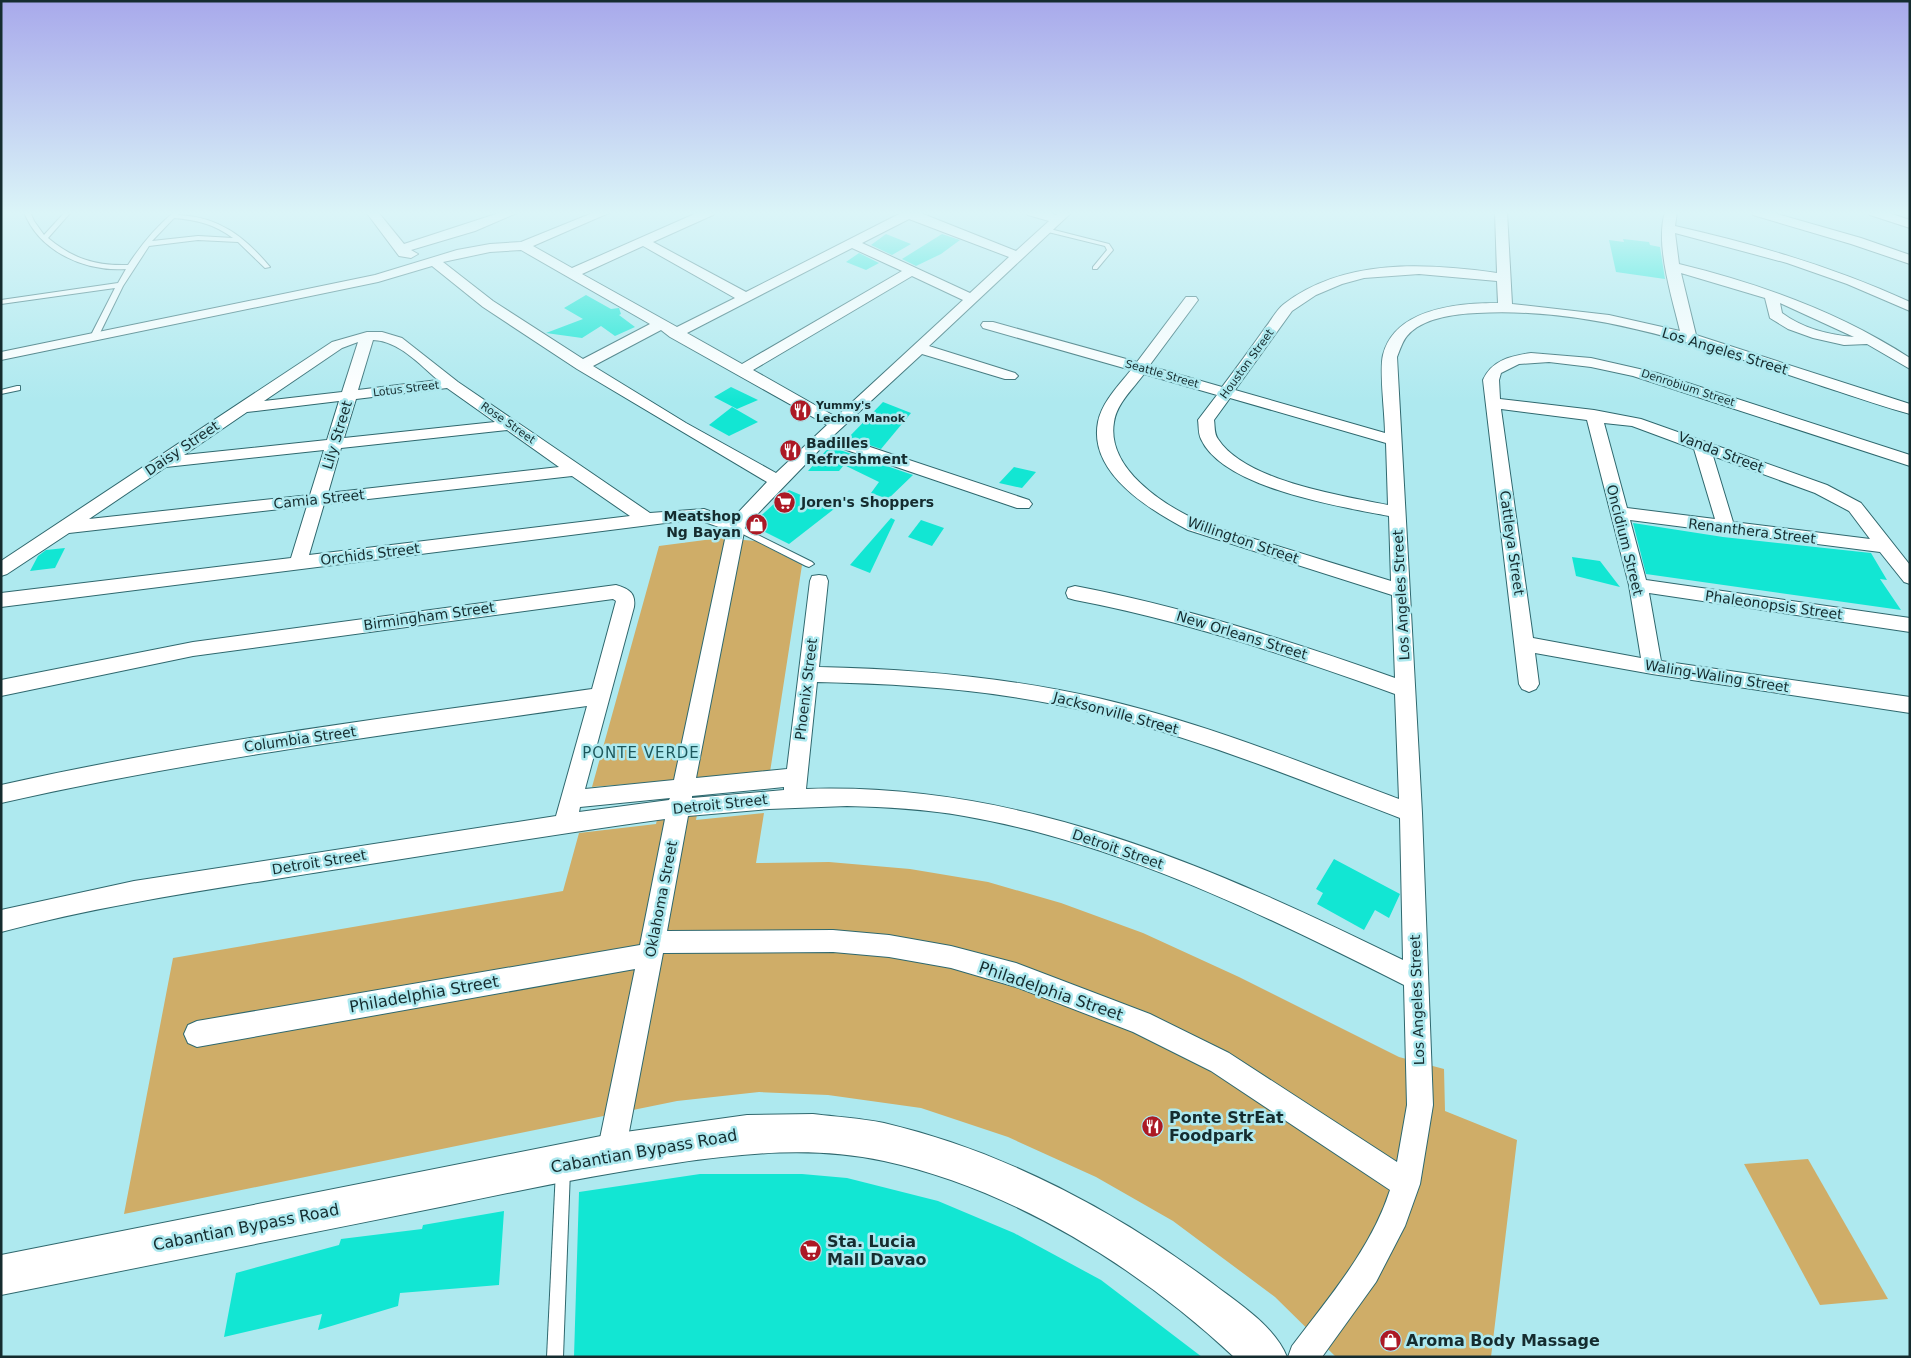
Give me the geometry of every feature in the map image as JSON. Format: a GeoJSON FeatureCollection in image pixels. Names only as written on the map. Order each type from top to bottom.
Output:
{"type":"FeatureCollection","features":[{"type":"Feature","properties":{"kind":"main road","name":"Cabantian Bypass Road"},"geometry":{"type":"LineString","coordinates":[[1,1275],[611,1153],[747,1134],[813,1134],[883,1142],[943,1159],[1067,1213],[1119,1242],[1164,1271],[1220,1316],[1266,1357]]}},
{"type":"Feature","properties":{"kind":"street"},"geometry":{"type":"LineString","coordinates":[[1,356],[382,275]]}},
{"type":"Feature","properties":{"kind":"street"},"geometry":{"type":"LineString","coordinates":[[447,275],[486,304],[582,366],[680,426],[778,481]]}},
{"type":"Feature","properties":{"kind":"street"},"geometry":{"type":"LineString","coordinates":[[572,275],[838,424]]}},
{"type":"Feature","properties":{"kind":"street"},"geometry":{"type":"LineString","coordinates":[[705,275],[746,298]]}},
{"type":"Feature","properties":{"kind":"street"},"geometry":{"type":"LineString","coordinates":[[675,334],[789,275]]}},
{"type":"Feature","properties":{"kind":"street"},"geometry":{"type":"LineString","coordinates":[[741,371],[905,275]]}},
{"type":"Feature","properties":{"kind":"street"},"geometry":{"type":"LineString","coordinates":[[921,275],[972,299]]}},
{"type":"Feature","properties":{"kind":"street"},"geometry":{"type":"LineString","coordinates":[[736,527],[742,518],[823,437],[997,275]]}},
{"type":"Feature","properties":{"kind":"street","name":"Houston Street"},"geometry":{"type":"LineString","coordinates":[[1357,275],[1304,295],[1287,308],[1206,420],[1209,438],[1227,458],[1277,484],[1324,498],[1398,512]]}},
{"type":"Feature","properties":{"kind":"street","name":"Houston Street"},"geometry":{"type":"LineString","coordinates":[[1480,275],[1503,278]]}},
{"type":"Feature","properties":{"kind":"street"},"geometry":{"type":"LineString","coordinates":[[1675,275],[1689,338]]}},
{"type":"Feature","properties":{"kind":"street"},"geometry":{"type":"LineString","coordinates":[[1712,275],[1817,313],[1869,340],[1910,365]]}},
{"type":"Feature","properties":{"kind":"street"},"geometry":{"type":"LineString","coordinates":[[1837,275],[1910,308]]}},
{"type":"Feature","properties":{"kind":"street"},"geometry":{"type":"LineString","coordinates":[[1503,278],[1506,308]]}},
{"type":"Feature","properties":{"kind":"street"},"geometry":{"type":"LineString","coordinates":[[1772,296],[1775,315],[1788,324],[1850,341],[1869,340]]}},
{"type":"Feature","properties":{"kind":"street","name":"Willington Street"},"geometry":{"type":"LineString","coordinates":[[1191,300],[1118,398],[1106,422],[1104,441],[1119,470],[1138,490],[1162,510],[1194,526],[1401,591]]}},
{"type":"Feature","properties":{"kind":"street","name":"Los Angeles Street"},"geometry":{"type":"LineString","coordinates":[[1303,1357],[1382,1244],[1406,1184],[1414,1148],[1420,1105],[1411,813],[1390,357],[1395,341],[1418,320],[1432,314],[1453,311],[1506,308],[1592,317],[1660,330],[1689,338],[1910,409]]}},
{"type":"Feature","properties":{"kind":"street"},"geometry":{"type":"LineString","coordinates":[[582,366],[659,325]]}},
{"type":"Feature","properties":{"kind":"street","name":"Seattle Street"},"geometry":{"type":"LineString","coordinates":[[988,325],[1394,440]]}},
{"type":"Feature","properties":{"kind":"street","name":"Rose Street"},"geometry":{"type":"LineString","coordinates":[[367,336],[394,340],[451,384],[573,471],[647,519]]}},
{"type":"Feature","properties":{"kind":"street","name":"Lily Street"},"geometry":{"type":"LineString","coordinates":[[298,563],[367,336]]}},
{"type":"Feature","properties":{"kind":"street","name":"Daisy Street"},"geometry":{"type":"LineString","coordinates":[[1,570],[341,343],[367,336]]}},
{"type":"Feature","properties":{"kind":"street"},"geometry":{"type":"LineString","coordinates":[[919,348],[1010,376]]}},
{"type":"Feature","properties":{"kind":"street","name":"Denrobium Street"},"geometry":{"type":"LineString","coordinates":[[1493,402],[1491,380],[1496,370],[1516,360],[1533,357],[1570,360],[1646,374],[1910,461]]}},
{"type":"Feature","properties":{"kind":"street","name":"Lotus Street"},"geometry":{"type":"LineString","coordinates":[[241,409],[451,384]]}},
{"type":"Feature","properties":{"kind":"street","name":"Vanda Street"},"geometry":{"type":"LineString","coordinates":[[1493,402],[1635,422],[1844,500],[1864,516],[1910,578]]}},
{"type":"Feature","properties":{"kind":"street","name":"Cattleya Street"},"geometry":{"type":"LineString","coordinates":[[1493,402],[1526,644],[1529,684]]}},
{"type":"Feature","properties":{"kind":"street","name":"Oncidium Street"},"geometry":{"type":"LineString","coordinates":[[1594,415],[1638,585],[1652,666]]}},
{"type":"Feature","properties":{"kind":"street"},"geometry":{"type":"LineString","coordinates":[[161,463],[511,425]]}},
{"type":"Feature","properties":{"kind":"street"},"geometry":{"type":"LineString","coordinates":[[823,437],[1023,504]]}},
{"type":"Feature","properties":{"kind":"street"},"geometry":{"type":"LineString","coordinates":[[1702,446],[1726,528]]}},
{"type":"Feature","properties":{"kind":"street","name":"Camia Street"},"geometry":{"type":"LineString","coordinates":[[65,527],[573,471]]}},
{"type":"Feature","properties":{"kind":"street","name":"Renanthera Street"},"geometry":{"type":"LineString","coordinates":[[1618,513],[1887,547]]}},
{"type":"Feature","properties":{"kind":"street","name":"Orchids Street"},"geometry":{"type":"LineString","coordinates":[[1,600],[695,514],[715,518],[736,527]]}},
{"type":"Feature","properties":{"kind":"street","name":"Oklahoma Street"},"geometry":{"type":"LineString","coordinates":[[611,1153],[680,798],[736,527]]}},
{"type":"Feature","properties":{"kind":"street","name":"Phoenix Street"},"geometry":{"type":"LineString","coordinates":[[795,787],[808,674],[814,573]]}},
{"type":"Feature","properties":{"kind":"street","name":"Phaleonopsis Street"},"geometry":{"type":"LineString","coordinates":[[1638,585],[1910,626]]}},
{"type":"Feature","properties":{"kind":"street","name":"Birmingham Street"},"geometry":{"type":"LineString","coordinates":[[1,688],[194,649],[616,592],[624,595],[626,602],[565,822]]}},
{"type":"Feature","properties":{"kind":"street","name":"New Orleans Street"},"geometry":{"type":"LineString","coordinates":[[1075,593],[1129,602],[1208,623],[1286,647],[1406,690]]}},
{"type":"Feature","properties":{"kind":"street","name":"Waling-Waling Street"},"geometry":{"type":"LineString","coordinates":[[1526,644],[1652,666],[1910,705]]}},
{"type":"Feature","properties":{"kind":"street","name":"Jacksonville Street"},"geometry":{"type":"LineString","coordinates":[[808,674],[923,678],[1054,696],[1135,716],[1208,738],[1411,813]]}},
{"type":"Feature","properties":{"kind":"street","name":"Columbia Street"},"geometry":{"type":"LineString","coordinates":[[1,794],[72,777],[173,758],[600,696]]}},
{"type":"Feature","properties":{"kind":"street","name":"Detroit Street"},"geometry":{"type":"LineString","coordinates":[[571,799],[680,798],[742,800],[795,787],[967,807],[1057,828],[1159,862],[1247,898],[1415,978]]}},
{"type":"Feature","properties":{"kind":"street","name":"Detroit Street"},"geometry":{"type":"LineString","coordinates":[[1,921],[87,900],[565,822],[680,798]]}},
{"type":"Feature","properties":{"kind":"street","name":"Philadelphia Street"},"geometry":{"type":"LineString","coordinates":[[197,1034],[651,948],[833,941],[889,946],[942,956],[1016,975],[1141,1023],[1220,1062],[1406,1184]]}},
{"type":"Feature","properties":{"kind":"lane"},"geometry":{"type":"LineString","coordinates":[[94,337],[124,275]]}},
{"type":"Feature","properties":{"kind":"lane"},"geometry":{"type":"LineString","coordinates":[[1,302],[119,285]]}},
{"type":"Feature","properties":{"kind":"lane"},"geometry":{"type":"LineString","coordinates":[[1,392],[17,388]]}},
{"type":"Feature","properties":{"kind":"lane"},"geometry":{"type":"LineString","coordinates":[[736,527],[814,573]]}},
{"type":"Feature","properties":{"kind":"lane"},"geometry":{"type":"LineString","coordinates":[[555,1357],[563,1164]]}},
{"type":"Feature","properties":{"kind":"shaded area"},"geometry":{"type":"Polygon","coordinates":[[[720,538],[756,541],[802,565],[770,772],[704,778],[696,820],[764,813],[756,863],[829,862],[910,869],[988,882],[1061,903],[1143,933],[1239,977],[1399,1057],[1444,1069],[1445,1111],[1517,1140],[1491,1357],[1336,1357],[1275,1297],[1173,1221],[1096,1177],[1008,1137],[921,1108],[828,1095],[759,1092],[677,1101],[124,1214],[173,958],[563,891],[579,833],[656,824],[666,781],[592,787],[659,546],[720,538]]]}},
{"type":"Feature","properties":{"kind":"shaded area"},"geometry":{"type":"Polygon","coordinates":[[[1808,1159],[1888,1299],[1820,1305],[1744,1164],[1808,1159]]]}},
{"type":"Feature","properties":{"kind":"building"},"geometry":{"type":"Polygon","coordinates":[[[1640,275],[1664,275],[1665,279],[1640,275]]]}},
{"type":"Feature","properties":{"kind":"building"},"geometry":{"type":"Polygon","coordinates":[[[586,295],[611,309],[619,308],[621,314],[619,315],[635,327],[615,336],[601,326],[582,338],[546,333],[583,319],[564,308],[586,295]]]}},
{"type":"Feature","properties":{"kind":"building"},"geometry":{"type":"Polygon","coordinates":[[[731,387],[758,400],[737,409],[714,397],[731,387]]]}},
{"type":"Feature","properties":{"kind":"building"},"geometry":{"type":"Polygon","coordinates":[[[883,402],[911,413],[881,449],[848,438],[883,402]]]}},
{"type":"Feature","properties":{"kind":"building"},"geometry":{"type":"Polygon","coordinates":[[[732,407],[758,422],[729,436],[709,425],[732,407]]]}},
{"type":"Feature","properties":{"kind":"building"},"geometry":{"type":"Polygon","coordinates":[[[829,447],[913,475],[888,499],[871,493],[879,482],[844,465],[839,471],[808,471],[829,447]]]}},
{"type":"Feature","properties":{"kind":"building"},"geometry":{"type":"Polygon","coordinates":[[[1014,467],[1036,472],[1022,488],[999,483],[1014,467]]]}},
{"type":"Feature","properties":{"kind":"building"},"geometry":{"type":"Polygon","coordinates":[[[789,490],[834,509],[789,544],[751,525],[789,490]]]}},
{"type":"Feature","properties":{"kind":"building"},"geometry":{"type":"Polygon","coordinates":[[[891,518],[895,520],[870,573],[850,565],[891,518]]]}},
{"type":"Feature","properties":{"kind":"building"},"geometry":{"type":"Polygon","coordinates":[[[921,520],[944,528],[932,546],[908,537],[921,520]]]}},
{"type":"Feature","properties":{"kind":"building"},"geometry":{"type":"Polygon","coordinates":[[[1633,523],[1723,537],[1871,553],[1887,580],[1880,579],[1901,610],[1646,574],[1633,523]]]}},
{"type":"Feature","properties":{"kind":"building"},"geometry":{"type":"Polygon","coordinates":[[[65,548],[55,568],[30,571],[38,556],[46,550],[65,548]]]}},
{"type":"Feature","properties":{"kind":"building"},"geometry":{"type":"Polygon","coordinates":[[[1572,557],[1600,561],[1620,587],[1576,576],[1572,557]]]}},
{"type":"Feature","properties":{"kind":"building"},"geometry":{"type":"Polygon","coordinates":[[[1334,859],[1400,894],[1389,918],[1375,910],[1364,930],[1317,904],[1323,893],[1316,889],[1334,859]]]}},
{"type":"Feature","properties":{"kind":"building","name":"Sta. Lucia Mall Davao"},"geometry":{"type":"Polygon","coordinates":[[[700,1174],[802,1174],[847,1178],[938,1201],[1014,1233],[1101,1280],[1202,1357],[574,1357],[579,1192],[700,1174]]]}},
{"type":"Feature","properties":{"kind":"building"},"geometry":{"type":"Polygon","coordinates":[[[504,1211],[499,1285],[400,1293],[398,1306],[318,1330],[322,1314],[224,1337],[236,1273],[339,1245],[341,1239],[422,1229],[423,1225],[504,1211]]]}},
{"type":"Feature","properties":{"kind":"place","name":"Yummy's Lechon Manok"},"geometry":{"type":"Point","coordinates":[800,411]}},
{"type":"Feature","properties":{"kind":"place","name":"Badilles Refreshment"},"geometry":{"type":"Point","coordinates":[790,451]}},
{"type":"Feature","properties":{"kind":"place","name":"Joren's Shoppers"},"geometry":{"type":"Point","coordinates":[785,502]}},
{"type":"Feature","properties":{"kind":"place","name":"Meatshop Ng Bayan"},"geometry":{"type":"Point","coordinates":[757,524]}},
{"type":"Feature","properties":{"kind":"place","name":"Ponte StrEat Foodpark"},"geometry":{"type":"Point","coordinates":[1153,1126]}},
{"type":"Feature","properties":{"kind":"place","name":"Sta. Lucia Mall Davao"},"geometry":{"type":"Point","coordinates":[811,1250]}},
{"type":"Feature","properties":{"kind":"place","name":"Aroma Body Massage"},"geometry":{"type":"Point","coordinates":[1390,1340]}},
{"type":"Feature","properties":{"kind":"district","name":"PONTE VERDE"},"geometry":{"type":"Point","coordinates":[641,753]}}]}
